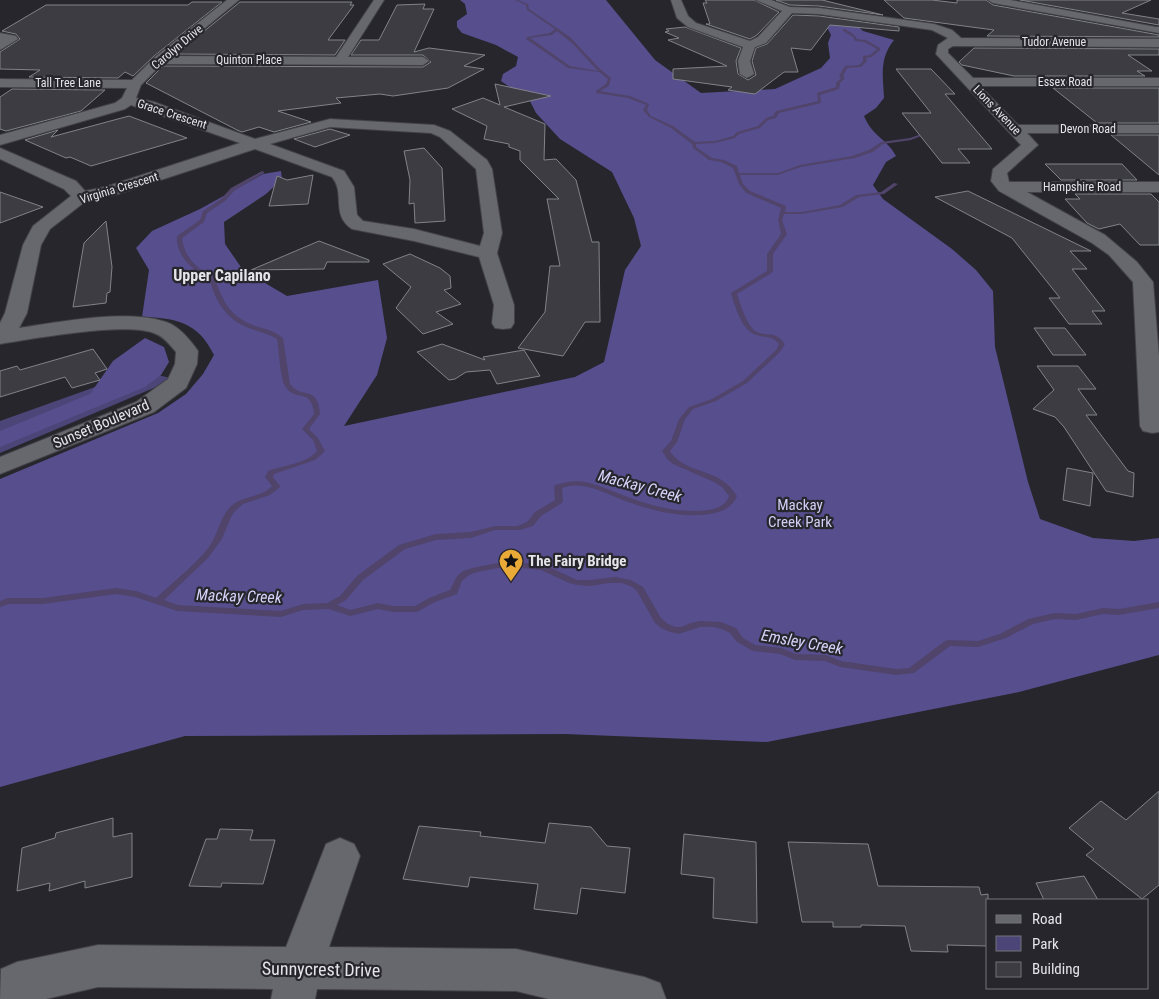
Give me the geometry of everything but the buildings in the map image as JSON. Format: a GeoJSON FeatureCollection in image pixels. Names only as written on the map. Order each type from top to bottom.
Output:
{"type":"FeatureCollection","features":[{"type":"Feature","properties":{"kind":"street","name":"Carolyn Drive"},"geometry":{"type":"LineString","coordinates":[[128,100],[136,84],[159,60],[234,0]]}},
{"type":"Feature","properties":{"kind":"street"},"geometry":{"type":"LineString","coordinates":[[676,0],[683,18],[692,25],[750,45],[762,40],[789,10]]}},
{"type":"Feature","properties":{"kind":"street"},"geometry":{"type":"LineString","coordinates":[[761,0],[789,10],[819,11],[934,27],[948,32],[955,38],[950,42]]}},
{"type":"Feature","properties":{"kind":"street"},"geometry":{"type":"LineString","coordinates":[[993,0],[1159,30]]}},
{"type":"Feature","properties":{"kind":"street"},"geometry":{"type":"LineString","coordinates":[[340,60],[377,3]]}},
{"type":"Feature","properties":{"kind":"street"},"geometry":{"type":"LineString","coordinates":[[0,37],[12,40],[0,46]]}},
{"type":"Feature","properties":{"kind":"street","name":"Tudor Avenue"},"geometry":{"type":"LineString","coordinates":[[950,42],[1159,43]]}},
{"type":"Feature","properties":{"kind":"street","name":"Lions Avenue"},"geometry":{"type":"LineString","coordinates":[[950,42],[942,48],[942,54],[1017,129],[1030,145],[999,172],[999,181],[1005,187]]}},
{"type":"Feature","properties":{"kind":"street"},"geometry":{"type":"LineString","coordinates":[[747,74],[744,61],[750,45]]}},
{"type":"Feature","properties":{"kind":"street","name":"Quinton Place"},"geometry":{"type":"LineString","coordinates":[[159,60],[423,61]]}},
{"type":"Feature","properties":{"kind":"street","name":"Essex Road"},"geometry":{"type":"LineString","coordinates":[[970,82],[1159,82]]}},
{"type":"Feature","properties":{"kind":"street","name":"Tall Tree Lane"},"geometry":{"type":"LineString","coordinates":[[0,83],[136,84]]}},
{"type":"Feature","properties":{"kind":"street","name":"Grace Crescent"},"geometry":{"type":"LineString","coordinates":[[0,140],[113,109],[128,100],[150,105],[258,144]]}},
{"type":"Feature","properties":{"kind":"street","name":"Virginia Crescent"},"geometry":{"type":"LineString","coordinates":[[0,336],[8,328],[16,313],[37,233],[48,220],[80,198],[109,191],[330,123],[434,129],[445,134],[481,163],[484,169],[493,233],[487,253]]}},
{"type":"Feature","properties":{"kind":"street","name":"Devon Road"},"geometry":{"type":"LineString","coordinates":[[1017,129],[1159,128]]}},
{"type":"Feature","properties":{"kind":"street"},"geometry":{"type":"LineString","coordinates":[[258,144],[328,169],[344,178],[348,217],[353,223],[487,253],[504,305],[503,323]]}},
{"type":"Feature","properties":{"kind":"street"},"geometry":{"type":"LineString","coordinates":[[0,153],[70,185],[75,188],[80,198]]}},
{"type":"Feature","properties":{"kind":"street"},"geometry":{"type":"LineString","coordinates":[[1005,187],[1141,264],[1152,426]]}},
{"type":"Feature","properties":{"kind":"street","name":"Hampshire Road"},"geometry":{"type":"LineString","coordinates":[[1005,187],[1159,187]]}},
{"type":"Feature","properties":{"kind":"street","name":"Sunset Boulevard"},"geometry":{"type":"LineString","coordinates":[[0,336],[132,324],[161,328],[175,338],[187,351],[186,364],[178,383],[145,407],[0,466]]}},
{"type":"Feature","properties":{"kind":"street"},"geometry":{"type":"LineString","coordinates":[[296,984],[340,856]]}},
{"type":"Feature","properties":{"kind":"street","name":"Sunnycrest Drive"},"geometry":{"type":"LineString","coordinates":[[0,996],[17,984],[98,966],[296,984],[516,970],[644,999]]}},
{"type":"Feature","properties":{"kind":"green space","name":"Mackay Creek Park"},"geometry":{"type":"Polygon","coordinates":[[[460,0],[606,0],[655,60],[701,93],[775,89],[821,68],[830,58],[828,43],[831,35],[826,25],[854,23],[863,31],[894,40],[889,47],[884,61],[884,98],[876,108],[864,116],[871,128],[896,156],[886,162],[873,185],[883,199],[952,249],[976,270],[993,291],[995,347],[1028,482],[1040,519],[1093,538],[1134,541],[1159,538],[1159,655],[1019,692],[767,742],[565,734],[185,736],[0,787],[0,479],[158,413],[186,394],[203,374],[214,355],[201,335],[185,324],[165,319],[142,317],[149,270],[136,248],[152,231],[200,209],[263,174],[281,171],[282,179],[266,194],[224,222],[225,244],[243,270],[287,296],[378,280],[387,338],[377,375],[344,426],[575,377],[604,362],[625,270],[641,246],[634,218],[612,172],[560,139],[536,113],[530,101],[501,81],[503,74],[516,66],[518,57],[496,45],[462,33],[457,27],[457,21],[467,14],[465,4],[460,0]]]}},
{"type":"Feature","properties":{"kind":"green space"},"geometry":{"type":"Polygon","coordinates":[[[145,338],[164,347],[169,362],[161,375],[145,387],[0,447],[0,431],[90,394],[113,361],[145,338]]]}},
{"type":"Feature","properties":{"kind":"green space"},"geometry":{"type":"Polygon","coordinates":[[[140,371],[175,379],[0,453],[0,421],[140,371]]]}},
{"type":"Feature","properties":{"kind":"waterway","name":"Mackay Creek"},"geometry":{"type":"LineString","coordinates":[[516,0],[527,5],[528,9],[569,38],[610,79],[608,85],[597,92],[629,97],[648,105],[645,110],[647,114],[675,129],[694,143]]}},
{"type":"Feature","properties":{"kind":"waterway","name":"Mackay Creek"},"geometry":{"type":"LineString","coordinates":[[556,30],[551,34],[527,38],[569,67],[598,72]]}},
{"type":"Feature","properties":{"kind":"waterway"},"geometry":{"type":"LineString","coordinates":[[694,143],[715,142],[734,137],[738,133],[759,127],[767,119],[775,117],[777,112],[820,102],[818,94],[838,88],[838,83],[843,78],[841,76],[846,67],[860,66],[865,61],[864,57],[871,56],[879,49],[865,41],[856,40],[854,36],[844,30]]}},
{"type":"Feature","properties":{"kind":"waterway"},"geometry":{"type":"LineString","coordinates":[[739,174],[778,174],[800,166],[853,157],[871,151],[882,143],[911,139],[924,134]]}},
{"type":"Feature","properties":{"kind":"waterway","name":"Mackay Creek"},"geometry":{"type":"LineString","coordinates":[[329,606],[343,598],[360,578],[402,547],[436,537],[471,535],[495,528],[517,528],[530,524],[538,514],[559,501],[558,487],[566,484],[585,484],[640,504],[683,513],[704,513],[728,505],[733,496],[724,485],[676,462],[666,451],[674,442],[682,419],[691,408],[714,400],[745,382],[778,351],[782,344],[776,338],[750,330],[734,293],[770,272],[770,254],[784,234],[780,220],[784,207],[748,192],[741,184],[735,167],[722,161],[711,159],[694,147],[694,143]]}},
{"type":"Feature","properties":{"kind":"waterway"},"geometry":{"type":"LineString","coordinates":[[158,601],[190,572],[212,548],[220,535],[227,517],[236,506],[267,494],[276,486],[269,477],[271,473],[313,458],[321,451],[316,439],[305,429],[317,414],[316,403],[310,396],[292,391],[287,384],[280,338],[244,324],[234,318],[222,302],[213,279],[195,268],[182,250],[180,243],[179,237],[202,221],[205,212],[223,200],[233,189],[262,172]]}},
{"type":"Feature","properties":{"kind":"waterway"},"geometry":{"type":"LineString","coordinates":[[784,213],[802,213],[841,206],[858,196],[882,193],[896,184]]}},
{"type":"Feature","properties":{"kind":"waterway","name":"Emsley Creek"},"geometry":{"type":"LineString","coordinates":[[329,606],[350,613],[378,606],[393,609],[417,609],[432,600],[454,592],[460,578],[466,573],[486,567],[533,566],[541,567],[577,582],[590,583],[622,580],[635,585],[644,595],[658,620],[676,631],[707,623],[721,625],[733,631],[740,640],[753,648],[781,651],[795,657],[826,658],[840,664],[896,672],[911,671],[948,643],[978,644],[1003,636],[1031,621],[1055,616],[1076,617],[1103,611],[1119,612],[1159,605]]}},
{"type":"Feature","properties":{"kind":"waterway","name":"Mackay Creek"},"geometry":{"type":"LineString","coordinates":[[0,604],[8,601],[43,601],[116,591],[136,594],[158,601]]}},
{"type":"Feature","properties":{"kind":"waterway","name":"Mackay Creek"},"geometry":{"type":"LineString","coordinates":[[158,601],[177,608],[281,614],[303,607],[329,606]]}},
{"type":"Feature","properties":{"kind":"place","name":"The Fairy Bridge"},"geometry":{"type":"Point","coordinates":[511,582]}},
{"type":"Feature","properties":{"kind":"district","name":"Upper Capilano"},"geometry":{"type":"Point","coordinates":[222,275]}}]}
